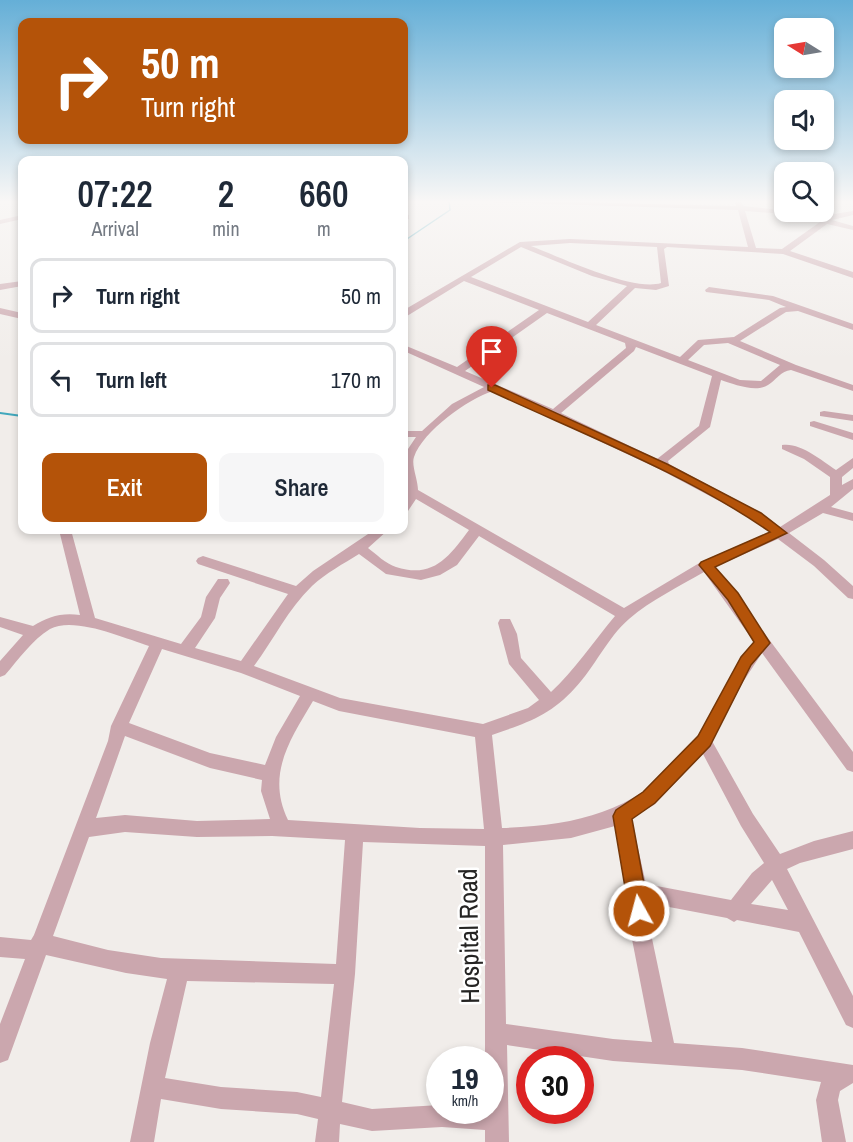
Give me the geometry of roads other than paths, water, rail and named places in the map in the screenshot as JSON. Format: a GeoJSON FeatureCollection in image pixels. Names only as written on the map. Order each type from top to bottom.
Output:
{"type":"FeatureCollection","features":[{"type":"Feature","properties":{"kind":"street"},"geometry":{"type":"LineString","coordinates":[[408,312],[505,253]]}},
{"type":"Feature","properties":{"kind":"street"},"geometry":{"type":"LineString","coordinates":[[545,253],[632,286],[657,288],[666,284],[661,253]]}},
{"type":"Feature","properties":{"kind":"street"},"geometry":{"type":"LineString","coordinates":[[788,253],[853,275]]}},
{"type":"Feature","properties":{"kind":"street"},"geometry":{"type":"LineString","coordinates":[[464,278],[717,376],[757,385],[763,384],[782,368],[792,367]]}},
{"type":"Feature","properties":{"kind":"street"},"geometry":{"type":"LineString","coordinates":[[0,287],[18,285]]}},
{"type":"Feature","properties":{"kind":"street"},"geometry":{"type":"LineString","coordinates":[[589,326],[632,286]]}},
{"type":"Feature","properties":{"kind":"street"},"geometry":{"type":"LineString","coordinates":[[709,290],[764,297],[853,327]]}},
{"type":"Feature","properties":{"kind":"street"},"geometry":{"type":"LineString","coordinates":[[731,341],[783,310],[802,309]]}},
{"type":"Feature","properties":{"kind":"street"},"geometry":{"type":"LineString","coordinates":[[458,372],[546,310]]}},
{"type":"Feature","properties":{"kind":"street"},"geometry":{"type":"LineString","coordinates":[[0,311],[18,315]]}},
{"type":"Feature","properties":{"kind":"street"},"geometry":{"type":"LineString","coordinates":[[680,362],[701,342],[731,341],[792,367],[853,388]]}},
{"type":"Feature","properties":{"kind":"street"},"geometry":{"type":"LineString","coordinates":[[554,414],[631,349],[630,343]]}},
{"type":"Feature","properties":{"kind":"street"},"geometry":{"type":"LineString","coordinates":[[408,350],[554,414],[663,466],[757,516],[853,594]]}},
{"type":"Feature","properties":{"kind":"street"},"geometry":{"type":"LineString","coordinates":[[663,466],[662,460],[704,427],[717,376]]}},
{"type":"Feature","properties":{"kind":"street"},"geometry":{"type":"LineString","coordinates":[[408,457],[423,434],[477,392],[492,388]]}},
{"type":"Feature","properties":{"kind":"street"},"geometry":{"type":"LineString","coordinates":[[824,414],[853,418]]}},
{"type":"Feature","properties":{"kind":"street"},"geometry":{"type":"LineString","coordinates":[[814,424],[853,437]]}},
{"type":"Feature","properties":{"kind":"street"},"geometry":{"type":"LineString","coordinates":[[408,434],[423,434]]}},
{"type":"Feature","properties":{"kind":"street"},"geometry":{"type":"LineString","coordinates":[[786,447],[815,460],[836,476]]}},
{"type":"Feature","properties":{"kind":"street"},"geometry":{"type":"LineString","coordinates":[[836,476],[853,462]]}},
{"type":"Feature","properties":{"kind":"street"},"geometry":{"type":"LineString","coordinates":[[408,464],[413,492],[408,503]]}},
{"type":"Feature","properties":{"kind":"street"},"geometry":{"type":"LineString","coordinates":[[836,476],[836,496]]}},
{"type":"Feature","properties":{"kind":"street"},"geometry":{"type":"LineString","coordinates":[[0,671],[47,624],[65,619],[89,622],[244,668],[339,704],[483,730],[534,713],[549,702],[571,683],[588,658],[624,615],[706,565],[780,533],[821,508],[853,483]]}},
{"type":"Feature","properties":{"kind":"street"},"geometry":{"type":"LineString","coordinates":[[413,492],[624,615]]}},
{"type":"Feature","properties":{"kind":"street"},"geometry":{"type":"LineString","coordinates":[[821,508],[853,517]]}},
{"type":"Feature","properties":{"kind":"street"},"geometry":{"type":"LineString","coordinates":[[359,548],[391,571],[421,575],[435,573],[452,562],[477,529]]}},
{"type":"Feature","properties":{"kind":"street"},"geometry":{"type":"LineString","coordinates":[[66,534],[89,622]]}},
{"type":"Feature","properties":{"kind":"street"},"geometry":{"type":"LineString","coordinates":[[244,668],[298,592],[325,569],[377,534]]}},
{"type":"Feature","properties":{"kind":"street"},"geometry":{"type":"LineString","coordinates":[[203,561],[298,592]]}},
{"type":"Feature","properties":{"kind":"street"},"geometry":{"type":"LineString","coordinates":[[706,565],[733,597],[762,643],[853,765]]}},
{"type":"Feature","properties":{"kind":"street"},"geometry":{"type":"LineString","coordinates":[[185,650],[208,618],[213,597],[223,583]]}},
{"type":"Feature","properties":{"kind":"street"},"geometry":{"type":"LineString","coordinates":[[0,622],[36,633]]}},
{"type":"Feature","properties":{"kind":"street"},"geometry":{"type":"LineString","coordinates":[[505,623],[513,640],[515,663],[540,686],[549,702]]}},
{"type":"Feature","properties":{"kind":"street"},"geometry":{"type":"LineString","coordinates":[[0,1052],[116,741],[119,726],[158,642]]}},
{"type":"Feature","properties":{"kind":"street"},"geometry":{"type":"LineString","coordinates":[[81,831],[114,822],[195,829],[283,828],[354,834],[494,837],[588,828],[622,816],[649,798],[704,741],[746,661],[762,643]]}},
{"type":"Feature","properties":{"kind":"street"},"geometry":{"type":"LineString","coordinates":[[283,828],[274,813],[268,792],[269,773],[278,747],[310,693]]}},
{"type":"Feature","properties":{"kind":"street"},"geometry":{"type":"LineString","coordinates":[[119,726],[198,759],[235,770],[269,773]]}},
{"type":"Feature","properties":{"kind":"street","name":"Hospital Road"},"geometry":{"type":"LineString","coordinates":[[483,730],[494,837],[497,1046]]}},
{"type":"Feature","properties":{"kind":"street"},"geometry":{"type":"LineString","coordinates":[[704,741],[747,819],[776,864],[853,1018]]}},
{"type":"Feature","properties":{"kind":"street"},"geometry":{"type":"LineString","coordinates":[[622,816],[638,892],[640,929],[665,1052]]}},
{"type":"Feature","properties":{"kind":"street"},"geometry":{"type":"LineString","coordinates":[[327,1142],[345,974],[354,834]]}},
{"type":"Feature","properties":{"kind":"street"},"geometry":{"type":"LineString","coordinates":[[734,912],[751,885],[776,864],[800,854],[853,840]]}},
{"type":"Feature","properties":{"kind":"street"},"geometry":{"type":"LineString","coordinates":[[638,892],[734,912],[804,923]]}},
{"type":"Feature","properties":{"kind":"street"},"geometry":{"type":"LineString","coordinates":[[0,947],[38,946],[179,970],[345,974]]}},
{"type":"Feature","properties":{"kind":"street"},"geometry":{"type":"LineString","coordinates":[[142,1142],[179,970]]}},
{"type":"Feature","properties":{"kind":"street"},"geometry":{"type":"LineString","coordinates":[[497,1033],[613,1050],[742,1059],[849,1073]]}},
{"type":"Feature","properties":{"kind":"street"},"geometry":{"type":"LineString","coordinates":[[834,1142],[827,1100],[831,1084],[849,1073]]}},
{"type":"Feature","properties":{"kind":"street"},"geometry":{"type":"LineString","coordinates":[[153,1087],[221,1098],[297,1103],[372,1120],[426,1117]]}},
{"type":"Feature","properties":{"kind":"street","name":"Hospital Road"},"geometry":{"type":"LineString","coordinates":[[496,1124],[497,1142]]}},
{"type":"Feature","properties":{"kind":"waterway"},"geometry":{"type":"LineString","coordinates":[[0,413],[18,415]]}}]}
